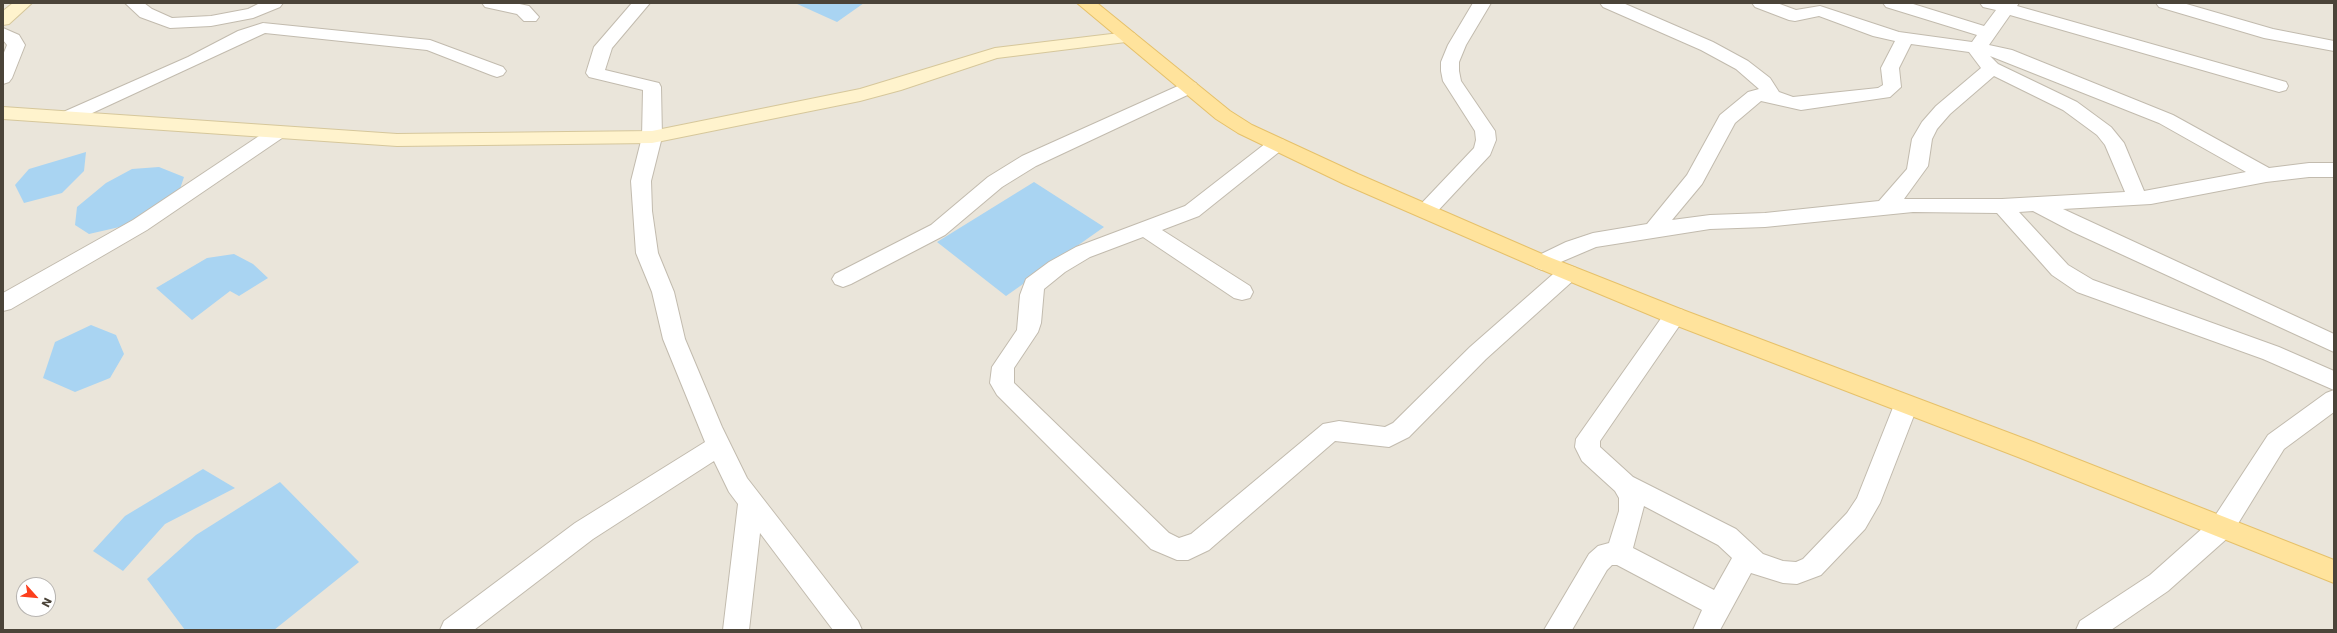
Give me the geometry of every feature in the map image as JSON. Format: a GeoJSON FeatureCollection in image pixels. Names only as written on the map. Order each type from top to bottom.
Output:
{"type":"FeatureCollection","features":[{"type":"Feature","properties":{"kind":"main road"},"geometry":{"type":"LineString","coordinates":[[1086,3],[1222,115],[1245,129],[1426,212],[1568,273],[1675,316],[2056,461],[2334,572]]}},
{"type":"Feature","properties":{"kind":"street"},"geometry":{"type":"LineString","coordinates":[[134,3],[146,13],[170,23],[211,21],[253,13],[274,3]]}},
{"type":"Feature","properties":{"kind":"street"},"geometry":{"type":"LineString","coordinates":[[491,3],[523,10],[530,17]]}},
{"type":"Feature","properties":{"kind":"street"},"geometry":{"type":"LineString","coordinates":[[641,3],[603,48],[595,73],[652,87],[652,136],[641,181],[642,211],[647,252],[662,292],[674,339],[719,446],[738,485],[850,630]]}},
{"type":"Feature","properties":{"kind":"street"},"geometry":{"type":"LineString","coordinates":[[1426,212],[1483,150],[1486,140],[1485,131],[1452,81],[1450,71],[1450,62],[1457,45],[1482,3]]}},
{"type":"Feature","properties":{"kind":"street"},"geometry":{"type":"LineString","coordinates":[[1609,3],[1707,46],[1742,65],[1764,82],[1771,95]]}},
{"type":"Feature","properties":{"kind":"street"},"geometry":{"type":"LineString","coordinates":[[1761,3],[1795,16],[1812,11],[1830,13],[1879,32],[1905,38],[1982,40]]}},
{"type":"Feature","properties":{"kind":"street"},"geometry":{"type":"LineString","coordinates":[[1892,3],[1982,40],[2006,54],[2135,105],[2166,119],[2266,175]]}},
{"type":"Feature","properties":{"kind":"street"},"geometry":{"type":"LineString","coordinates":[[1988,3],[2008,6],[2279,86]]}},
{"type":"Feature","properties":{"kind":"street"},"geometry":{"type":"LineString","coordinates":[[2165,3],[2270,34],[2334,46]]}},
{"type":"Feature","properties":{"kind":"street"},"geometry":{"type":"LineString","coordinates":[[3,20],[24,4]]}},
{"type":"Feature","properties":{"kind":"street"},"geometry":{"type":"LineString","coordinates":[[2008,6],[1982,40],[1981,58],[1992,68],[2070,106],[2104,131],[2114,143],[2137,197]]}},
{"type":"Feature","properties":{"kind":"street"},"geometry":{"type":"LineString","coordinates":[[244,35],[253,13]]}},
{"type":"Feature","properties":{"kind":"street"},"geometry":{"type":"LineString","coordinates":[[68,117],[194,61],[254,30],[276,28],[430,45],[497,71]]}},
{"type":"Feature","properties":{"kind":"street"},"geometry":{"type":"LineString","coordinates":[[3,33],[12,39],[16,45],[3,78]]}},
{"type":"Feature","properties":{"kind":"street"},"geometry":{"type":"LineString","coordinates":[[3,113],[397,140],[652,136],[860,95],[894,86],[996,53],[1128,37]]}},
{"type":"Feature","properties":{"kind":"street"},"geometry":{"type":"LineString","coordinates":[[1654,230],[1695,179],[1727,119],[1754,96],[1760,94],[1771,95],[1791,103],[1801,104],[1883,93],[1892,87],[1890,68],[1905,38]]}},
{"type":"Feature","properties":{"kind":"street"},"geometry":{"type":"LineString","coordinates":[[1886,207],[1915,172],[1918,166],[1922,138],[1929,126],[1948,106],[1992,68]]}},
{"type":"Feature","properties":{"kind":"street"},"geometry":{"type":"LineString","coordinates":[[842,279],[938,230],[995,182],[1029,161],[1189,87]]}},
{"type":"Feature","properties":{"kind":"street"},"geometry":{"type":"LineString","coordinates":[[3,303],[140,225],[278,132]]}},
{"type":"Feature","properties":{"kind":"street"},"geometry":{"type":"LineString","coordinates":[[1278,144],[1192,212],[1083,252],[1056,267],[1034,285],[1030,295],[1030,323],[1026,332],[1003,367],[1002,383],[1004,389],[1160,541],[1177,549],[1188,549],[1200,542],[1322,437],[1331,431],[1376,437],[1389,437],[1401,430],[1478,353],[1568,273]]}},
{"type":"Feature","properties":{"kind":"street"},"geometry":{"type":"LineString","coordinates":[[1542,262],[1573,247],[1593,240],[1710,222],[1765,220],[1886,207],[1920,205],[2002,206],[2151,197],[2266,175],[2309,170],[2334,170]]}},
{"type":"Feature","properties":{"kind":"street"},"geometry":{"type":"LineString","coordinates":[[2035,204],[2334,344]]}},
{"type":"Feature","properties":{"kind":"street"},"geometry":{"type":"LineString","coordinates":[[2002,206],[2060,270],[2085,286],[2271,353],[2334,381]]}},
{"type":"Feature","properties":{"kind":"street"},"geometry":{"type":"LineString","coordinates":[[1145,229],[1242,292]]}},
{"type":"Feature","properties":{"kind":"street"},"geometry":{"type":"LineString","coordinates":[[1675,316],[1588,439],[1587,447],[1591,454],[1624,484],[1727,537],[1754,562]]}},
{"type":"Feature","properties":{"kind":"street"},"geometry":{"type":"LineString","coordinates":[[2090,630],[2159,583],[2222,527],[2276,442],[2334,399]]}},
{"type":"Feature","properties":{"kind":"street"},"geometry":{"type":"LineString","coordinates":[[1706,630],[1739,568],[1746,562],[1754,562],[1783,572],[1797,573],[1812,567],[1856,521],[1868,503],[1906,405]]}},
{"type":"Feature","properties":{"kind":"street"},"geometry":{"type":"LineString","coordinates":[[453,630],[584,531],[719,446]]}},
{"type":"Feature","properties":{"kind":"street"},"geometry":{"type":"LineString","coordinates":[[1618,554],[1632,511],[1631,497],[1624,484]]}},
{"type":"Feature","properties":{"kind":"street"},"geometry":{"type":"LineString","coordinates":[[736,630],[739,591],[751,503]]}},
{"type":"Feature","properties":{"kind":"street"},"geometry":{"type":"LineString","coordinates":[[1557,630],[1598,562],[1607,554],[1618,554],[1719,606]]}},
{"type":"Feature","properties":{"kind":"shaded area"},"geometry":{"type":"Polygon","coordinates":[[[3,3],[2334,3],[2334,630],[3,630],[3,3]]]}},
{"type":"Feature","properties":{"kind":"water"},"geometry":{"type":"Polygon","coordinates":[[[795,3],[864,3],[837,22],[795,3]]]}},
{"type":"Feature","properties":{"kind":"water"},"geometry":{"type":"Polygon","coordinates":[[[86,152],[84,171],[62,193],[24,203],[15,185],[29,169],[86,152]]]}},
{"type":"Feature","properties":{"kind":"water"},"geometry":{"type":"Polygon","coordinates":[[[159,167],[184,177],[179,192],[137,223],[89,234],[75,225],[77,207],[106,183],[132,169],[159,167]]]}},
{"type":"Feature","properties":{"kind":"water"},"geometry":{"type":"Polygon","coordinates":[[[1034,182],[1104,227],[1006,296],[937,242],[1034,182]]]}},
{"type":"Feature","properties":{"kind":"water"},"geometry":{"type":"Polygon","coordinates":[[[234,254],[253,264],[268,278],[239,296],[230,291],[192,320],[156,288],[207,258],[234,254]]]}},
{"type":"Feature","properties":{"kind":"water"},"geometry":{"type":"Polygon","coordinates":[[[91,325],[116,335],[124,354],[110,378],[75,392],[43,378],[55,342],[91,325]]]}},
{"type":"Feature","properties":{"kind":"water"},"geometry":{"type":"Polygon","coordinates":[[[203,469],[235,488],[165,524],[123,571],[93,551],[125,516],[203,469]]]}},
{"type":"Feature","properties":{"kind":"water"},"geometry":{"type":"Polygon","coordinates":[[[280,482],[359,562],[274,630],[185,630],[147,579],[196,535],[280,482]]]}}]}
